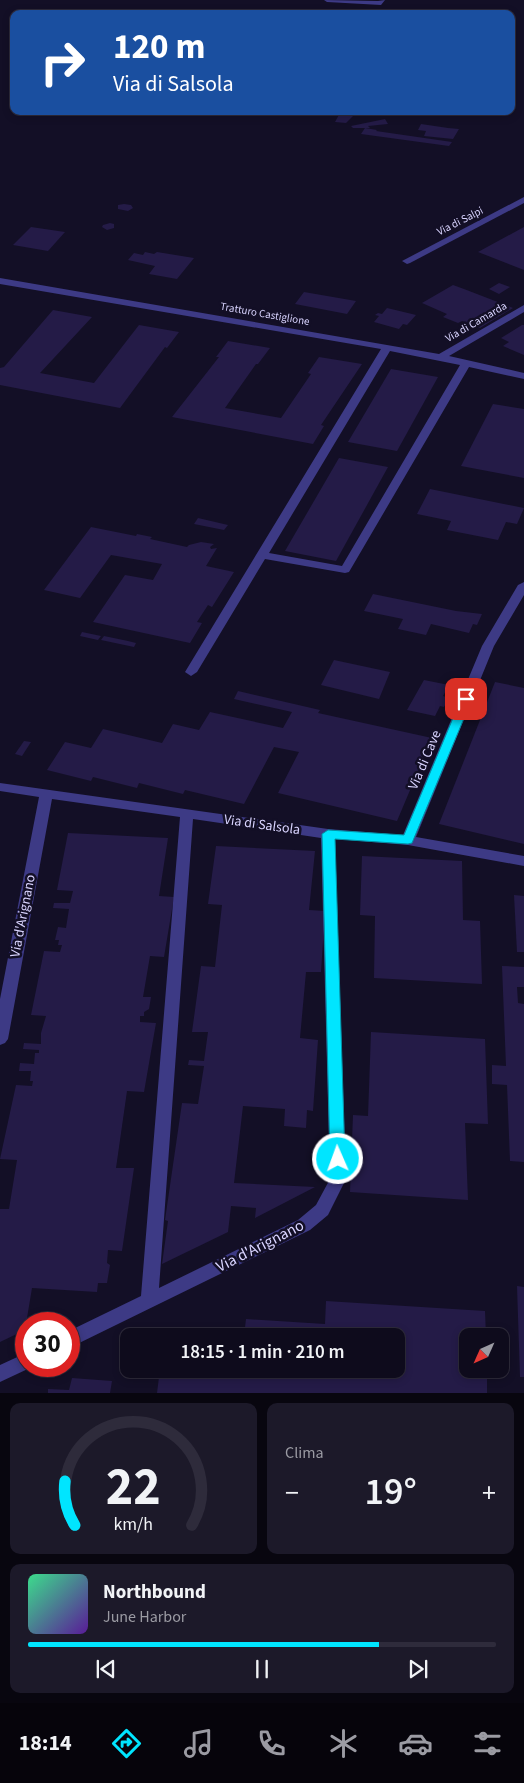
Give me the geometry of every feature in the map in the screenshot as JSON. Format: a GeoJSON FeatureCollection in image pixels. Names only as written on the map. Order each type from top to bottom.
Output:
{"type":"FeatureCollection","features":[{"type":"Feature","properties":{"kind":"street"},"geometry":{"type":"LineString","coordinates":[[327,0],[381,3],[382,0]]}},
{"type":"Feature","properties":{"kind":"street","name":"Via di Salpi"},"geometry":{"type":"LineString","coordinates":[[407,261],[524,200]]}},
{"type":"Feature","properties":{"kind":"street","name":"Tratturo Castiglione"},"geometry":{"type":"LineString","coordinates":[[0,281],[387,347],[524,376]]}},
{"type":"Feature","properties":{"kind":"street","name":"Via di Camarda"},"geometry":{"type":"LineString","coordinates":[[440,357],[524,308]]}},
{"type":"Feature","properties":{"kind":"street"},"geometry":{"type":"LineString","coordinates":[[191,672],[387,347]]}},
{"type":"Feature","properties":{"kind":"street"},"geometry":{"type":"LineString","coordinates":[[263,555],[345,570],[466,363]]}},
{"type":"Feature","properties":{"kind":"street","name":"Via di Cave"},"geometry":{"type":"LineString","coordinates":[[408,840],[488,646],[524,585]]}},
{"type":"Feature","properties":{"kind":"street","name":"Via di Salsola"},"geometry":{"type":"LineString","coordinates":[[0,786],[187,815],[328,834],[408,840],[524,861]]}},
{"type":"Feature","properties":{"kind":"street","name":"Via d'Arignano"},"geometry":{"type":"LineString","coordinates":[[0,1039],[46,793]]}},
{"type":"Feature","properties":{"kind":"street"},"geometry":{"type":"LineString","coordinates":[[149,1301],[187,815]]}},
{"type":"Feature","properties":{"kind":"street","name":"Via d'Arignano"},"geometry":{"type":"LineString","coordinates":[[80,1335],[304,1225],[322,1210],[338,1178],[328,834]]}},
{"type":"Feature","properties":{"kind":"street"},"geometry":{"type":"LineString","coordinates":[[0,1374],[15,1366]]}},
{"type":"Feature","properties":{"kind":"building"},"geometry":{"type":"Polygon","coordinates":[[[339,115],[354,115],[346,123],[335,122],[339,115]]]}},
{"type":"Feature","properties":{"kind":"building"},"geometry":{"type":"Polygon","coordinates":[[[385,119],[388,124],[368,126],[370,128],[353,128],[351,126],[385,119]]]}},
{"type":"Feature","properties":{"kind":"building"},"geometry":{"type":"Polygon","coordinates":[[[421,124],[459,129],[453,139],[424,136],[426,131],[418,130],[421,124]]]}},
{"type":"Feature","properties":{"kind":"building"},"geometry":{"type":"Polygon","coordinates":[[[365,128],[452,142],[449,146],[361,134],[365,128]]]}},
{"type":"Feature","properties":{"kind":"building"},"geometry":{"type":"Polygon","coordinates":[[[118,205],[131,205],[133,208],[128,211],[118,209],[118,205]]]}},
{"type":"Feature","properties":{"kind":"building"},"geometry":{"type":"Polygon","coordinates":[[[114,224],[114,228],[107,230],[102,227],[103,225],[114,224]]]}},
{"type":"Feature","properties":{"kind":"building"},"geometry":{"type":"Polygon","coordinates":[[[31,227],[65,232],[48,251],[13,245],[31,227]]]}},
{"type":"Feature","properties":{"kind":"building"},"geometry":{"type":"Polygon","coordinates":[[[524,227],[524,270],[478,252],[524,227]]]}},
{"type":"Feature","properties":{"kind":"building"},"geometry":{"type":"Polygon","coordinates":[[[145,252],[194,258],[177,279],[149,274],[155,266],[128,260],[134,253],[143,255],[145,252]]]}},
{"type":"Feature","properties":{"kind":"building"},"geometry":{"type":"Polygon","coordinates":[[[499,283],[510,287],[499,294],[489,289],[499,283]]]}},
{"type":"Feature","properties":{"kind":"building"},"geometry":{"type":"Polygon","coordinates":[[[453,285],[513,308],[480,328],[462,321],[458,323],[443,317],[447,314],[422,303],[453,285]]]}},
{"type":"Feature","properties":{"kind":"building"},"geometry":{"type":"Polygon","coordinates":[[[304,292],[356,301],[347,314],[295,304],[304,292]]]}},
{"type":"Feature","properties":{"kind":"building"},"geometry":{"type":"Polygon","coordinates":[[[387,308],[416,315],[407,325],[403,324],[399,329],[374,322],[379,316],[375,315],[378,313],[382,314],[387,308]]]}},
{"type":"Feature","properties":{"kind":"building"},"geometry":{"type":"Polygon","coordinates":[[[53,310],[92,317],[40,373],[94,383],[139,325],[179,332],[167,348],[165,347],[120,408],[0,385],[0,368],[4,367],[53,310]]]}},
{"type":"Feature","properties":{"kind":"building"},"geometry":{"type":"Polygon","coordinates":[[[524,325],[524,355],[503,346],[509,342],[501,338],[524,325]]]}},
{"type":"Feature","properties":{"kind":"building"},"geometry":{"type":"Polygon","coordinates":[[[228,341],[270,348],[258,364],[256,364],[225,408],[281,418],[311,374],[308,373],[319,357],[362,364],[321,425],[324,426],[313,444],[172,417],[219,357],[216,357],[228,341]]]}},
{"type":"Feature","properties":{"kind":"building"},"geometry":{"type":"Polygon","coordinates":[[[391,369],[438,377],[397,451],[348,442],[391,369]]]}},
{"type":"Feature","properties":{"kind":"building"},"geometry":{"type":"Polygon","coordinates":[[[493,404],[524,409],[524,478],[461,466],[493,404]]]}},
{"type":"Feature","properties":{"kind":"building"},"geometry":{"type":"Polygon","coordinates":[[[339,458],[388,467],[336,561],[285,551],[339,458]]]}},
{"type":"Feature","properties":{"kind":"building"},"geometry":{"type":"Polygon","coordinates":[[[430,489],[524,508],[517,524],[506,522],[498,540],[447,530],[451,521],[417,514],[430,489]]]}},
{"type":"Feature","properties":{"kind":"building"},"geometry":{"type":"Polygon","coordinates":[[[198,518],[228,525],[224,530],[194,524],[198,518]]]}},
{"type":"Feature","properties":{"kind":"building"},"geometry":{"type":"Polygon","coordinates":[[[91,527],[136,536],[137,534],[152,537],[150,539],[187,547],[201,542],[214,544],[210,547],[211,549],[217,548],[206,566],[234,572],[212,607],[208,605],[197,622],[202,623],[190,643],[93,622],[125,575],[153,580],[162,564],[111,555],[80,598],[44,590],[91,527]]]}},
{"type":"Feature","properties":{"kind":"building"},"geometry":{"type":"Polygon","coordinates":[[[373,594],[456,611],[482,614],[477,625],[473,624],[469,633],[431,624],[426,635],[398,629],[403,619],[364,611],[373,594]]]}},
{"type":"Feature","properties":{"kind":"building"},"geometry":{"type":"Polygon","coordinates":[[[82,632],[101,636],[98,640],[80,636],[82,632]]]}},
{"type":"Feature","properties":{"kind":"building"},"geometry":{"type":"Polygon","coordinates":[[[104,636],[136,643],[134,647],[101,640],[104,636]]]}},
{"type":"Feature","properties":{"kind":"building"},"geometry":{"type":"Polygon","coordinates":[[[334,660],[390,672],[379,699],[321,685],[334,660]]]}},
{"type":"Feature","properties":{"kind":"building"},"geometry":{"type":"Polygon","coordinates":[[[424,680],[449,685],[443,696],[449,698],[444,707],[440,706],[435,716],[407,710],[424,680]]]}},
{"type":"Feature","properties":{"kind":"building"},"geometry":{"type":"Polygon","coordinates":[[[495,682],[524,688],[524,844],[439,824],[495,682]]]}},
{"type":"Feature","properties":{"kind":"building"},"geometry":{"type":"Polygon","coordinates":[[[238,691],[320,710],[318,713],[432,738],[397,821],[278,793],[299,752],[274,747],[244,804],[185,790],[183,794],[139,783],[137,788],[93,777],[91,781],[47,770],[65,742],[91,748],[103,729],[162,743],[173,724],[199,730],[210,712],[283,728],[292,712],[234,699],[238,691]]]}},
{"type":"Feature","properties":{"kind":"building"},"geometry":{"type":"Polygon","coordinates":[[[24,741],[31,742],[22,756],[15,754],[24,741]]]}},
{"type":"Feature","properties":{"kind":"building"},"geometry":{"type":"Polygon","coordinates":[[[68,833],[168,838],[159,896],[174,897],[164,957],[150,956],[143,997],[151,997],[149,1009],[144,1012],[144,1016],[140,1016],[140,1022],[156,1023],[144,1092],[127,1091],[116,1168],[134,1168],[122,1251],[108,1250],[107,1263],[110,1265],[107,1283],[98,1283],[97,1292],[32,1288],[28,1312],[15,1312],[15,1335],[0,1342],[0,1209],[9,1209],[17,1160],[0,1159],[16,1085],[32,1086],[33,1081],[30,1081],[31,1071],[19,1071],[20,1063],[34,1064],[35,1053],[39,1053],[39,1050],[23,1049],[24,1043],[41,1044],[41,1033],[46,1016],[31,1015],[44,951],[60,952],[62,945],[58,945],[59,940],[55,940],[58,927],[66,928],[69,909],[53,908],[54,903],[70,903],[73,891],[57,890],[68,833]]]}},
{"type":"Feature","properties":{"kind":"building"},"geometry":{"type":"Polygon","coordinates":[[[216,846],[315,851],[309,910],[325,911],[321,972],[306,972],[300,1038],[318,1040],[313,1111],[307,1110],[306,1128],[284,1126],[285,1109],[243,1106],[234,1183],[315,1187],[255,1218],[256,1208],[231,1206],[228,1232],[162,1264],[168,1221],[165,1220],[182,1103],[198,1104],[204,1066],[188,1065],[189,1060],[204,1061],[208,1032],[192,1032],[201,966],[215,967],[222,905],[208,904],[216,846]]]}},
{"type":"Feature","properties":{"kind":"building"},"geometry":{"type":"Polygon","coordinates":[[[362,856],[462,861],[463,920],[480,921],[482,984],[374,978],[375,916],[360,915],[362,856]]]}},
{"type":"Feature","properties":{"kind":"building"},"geometry":{"type":"Polygon","coordinates":[[[514,895],[524,896],[524,952],[517,952],[514,895]]]}},
{"type":"Feature","properties":{"kind":"building"},"geometry":{"type":"Polygon","coordinates":[[[502,966],[524,967],[524,987],[517,987],[518,1003],[524,1004],[524,1162],[510,1161],[507,1085],[492,1084],[492,1065],[506,1066],[502,966]]]}},
{"type":"Feature","properties":{"kind":"building"},"geometry":{"type":"Polygon","coordinates":[[[371,1032],[485,1039],[488,1124],[465,1123],[468,1200],[350,1192],[353,1115],[368,1116],[371,1032]]]}},
{"type":"Feature","properties":{"kind":"building"},"geometry":{"type":"Polygon","coordinates":[[[517,1286],[524,1287],[524,1377],[520,1377],[517,1286]]]}},
{"type":"Feature","properties":{"kind":"building"},"geometry":{"type":"Polygon","coordinates":[[[326,1301],[485,1311],[486,1328],[459,1328],[459,1378],[487,1378],[487,1393],[157,1393],[159,1378],[405,1378],[405,1328],[245,1328],[246,1319],[325,1324],[326,1301]]]}},
{"type":"Feature","properties":{"kind":"building"},"geometry":{"type":"Polygon","coordinates":[[[72,1378],[112,1381],[110,1393],[48,1393],[48,1389],[69,1390],[72,1378]]]}},
{"type":"Feature","properties":{"kind":"route"},"geometry":{"type":"LineString","coordinates":[[338,1159],[328,834],[408,840],[466,699]]}}]}
